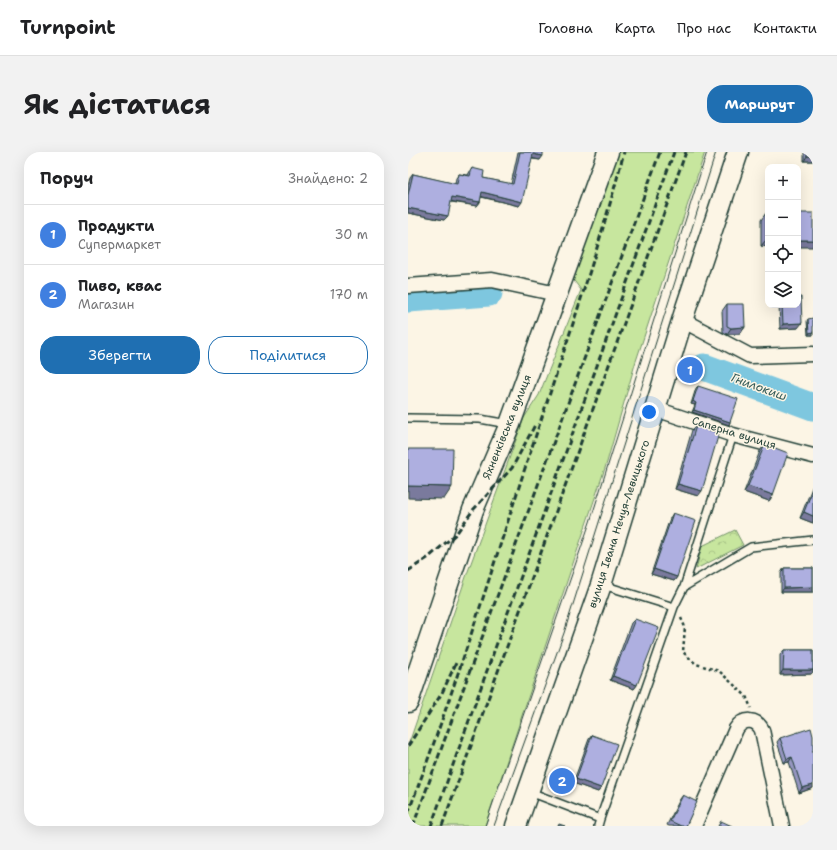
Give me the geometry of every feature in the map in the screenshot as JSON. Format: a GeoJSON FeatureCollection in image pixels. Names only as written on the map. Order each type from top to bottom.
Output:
{"type":"FeatureCollection","features":[{"type":"Feature","properties":{"kind":"main road","name":"Яхненківська вулиця"},"geometry":{"type":"LineString","coordinates":[[408,702],[473,510],[510,424],[608,152]]}},
{"type":"Feature","properties":{"kind":"main road","name":"вулиця Івана Нечуя-Левицького"},"geometry":{"type":"LineString","coordinates":[[516,826],[601,585],[682,320],[738,152]]}},
{"type":"Feature","properties":{"kind":"street"},"geometry":{"type":"LineString","coordinates":[[408,286],[492,280],[557,294]]}},
{"type":"Feature","properties":{"kind":"street"},"geometry":{"type":"LineString","coordinates":[[682,320],[750,356],[813,354]]}},
{"type":"Feature","properties":{"kind":"street","name":"Саперна вулиця"},"geometry":{"type":"LineString","coordinates":[[656,409],[733,435],[813,456]]}},
{"type":"Feature","properties":{"kind":"street"},"geometry":{"type":"LineString","coordinates":[[694,826],[736,729],[742,722],[752,721],[762,730],[782,826]]}},
{"type":"Feature","properties":{"kind":"lane"},"geometry":{"type":"LineString","coordinates":[[408,418],[480,419],[510,424]]}},
{"type":"Feature","properties":{"kind":"lane"},"geometry":{"type":"LineString","coordinates":[[528,791],[599,822],[674,607],[684,587],[733,435]]}},
{"type":"Feature","properties":{"kind":"lane"},"geometry":{"type":"LineString","coordinates":[[684,587],[751,546],[813,540]]}},
{"type":"Feature","properties":{"kind":"lane"},"geometry":{"type":"LineString","coordinates":[[601,585],[674,607]]}},
{"type":"Feature","properties":{"kind":"path"},"geometry":{"type":"LineString","coordinates":[[674,607],[685,627],[683,652],[696,664],[719,671],[746,696],[751,706],[752,721]]}},
{"type":"Feature","properties":{"kind":"green space"},"geometry":{"type":"Polygon","coordinates":[[[616,152],[705,152],[635,364],[607,462],[485,826],[408,826],[408,746],[467,574],[524,418],[539,395],[581,290],[572,278],[616,152]]]}},
{"type":"Feature","properties":{"kind":"green space"},"geometry":{"type":"Polygon","coordinates":[[[735,530],[743,545],[696,569],[702,546],[735,530]]]}},
{"type":"Feature","properties":{"kind":"building"},"geometry":{"type":"Polygon","coordinates":[[[520,152],[543,152],[543,156],[533,154],[522,202],[482,192],[480,202],[452,197],[448,216],[408,208],[408,195],[413,174],[457,184],[459,174],[470,176],[472,168],[484,171],[483,178],[513,184],[520,152]]]}},
{"type":"Feature","properties":{"kind":"building"},"geometry":{"type":"Polygon","coordinates":[[[807,152],[813,152],[813,156],[807,156],[807,152]]]}},
{"type":"Feature","properties":{"kind":"building"},"geometry":{"type":"Polygon","coordinates":[[[801,213],[813,213],[813,240],[801,240],[801,213]]]}},
{"type":"Feature","properties":{"kind":"building"},"geometry":{"type":"Polygon","coordinates":[[[801,297],[802,323],[783,324],[782,308],[801,308],[801,297]]]}},
{"type":"Feature","properties":{"kind":"building"},"geometry":{"type":"Polygon","coordinates":[[[727,304],[744,304],[745,327],[731,328],[727,326],[727,304]]]}},
{"type":"Feature","properties":{"kind":"building"},"geometry":{"type":"Polygon","coordinates":[[[813,318],[813,332],[809,333],[808,319],[813,318]]]}},
{"type":"Feature","properties":{"kind":"building"},"geometry":{"type":"Polygon","coordinates":[[[698,386],[738,399],[730,422],[694,410],[696,403],[693,401],[698,386]]]}},
{"type":"Feature","properties":{"kind":"building"},"geometry":{"type":"Polygon","coordinates":[[[696,426],[719,433],[702,491],[678,484],[696,426]]]}},
{"type":"Feature","properties":{"kind":"building"},"geometry":{"type":"Polygon","coordinates":[[[765,444],[788,453],[773,495],[748,486],[765,444]]]}},
{"type":"Feature","properties":{"kind":"building"},"geometry":{"type":"Polygon","coordinates":[[[408,449],[453,449],[452,487],[408,486],[408,449]]]}},
{"type":"Feature","properties":{"kind":"building"},"geometry":{"type":"Polygon","coordinates":[[[813,489],[813,516],[804,512],[813,489]]]}},
{"type":"Feature","properties":{"kind":"building"},"geometry":{"type":"Polygon","coordinates":[[[673,513],[696,521],[677,577],[654,569],[673,513]]]}},
{"type":"Feature","properties":{"kind":"building"},"geometry":{"type":"Polygon","coordinates":[[[784,568],[813,568],[813,587],[784,588],[784,568]]]}},
{"type":"Feature","properties":{"kind":"building"},"geometry":{"type":"Polygon","coordinates":[[[635,619],[659,628],[637,685],[613,676],[635,619]]]}},
{"type":"Feature","properties":{"kind":"building"},"geometry":{"type":"Polygon","coordinates":[[[784,650],[813,650],[813,670],[783,670],[784,650]]]}},
{"type":"Feature","properties":{"kind":"building"},"geometry":{"type":"Polygon","coordinates":[[[811,728],[813,736],[813,785],[802,788],[792,757],[787,759],[780,738],[811,728]]]}},
{"type":"Feature","properties":{"kind":"building"},"geometry":{"type":"Polygon","coordinates":[[[592,735],[617,744],[601,788],[576,779],[592,735]]]}},
{"type":"Feature","properties":{"kind":"building"},"geometry":{"type":"Polygon","coordinates":[[[561,771],[572,776],[566,786],[556,782],[561,771]]]}},
{"type":"Feature","properties":{"kind":"building"},"geometry":{"type":"Polygon","coordinates":[[[683,795],[697,802],[686,826],[681,826],[670,821],[683,795]]]}},
{"type":"Feature","properties":{"kind":"building"},"geometry":{"type":"Polygon","coordinates":[[[721,821],[732,826],[718,826],[721,821]]]}},
{"type":"Feature","properties":{"kind":"waterway","name":"Гнилокиш"},"geometry":{"type":"LineString","coordinates":[[408,299],[489,293]]}},
{"type":"Feature","properties":{"kind":"waterway","name":"Гнилокиш"},"geometry":{"type":"LineString","coordinates":[[704,367],[813,407]]}},
{"type":"Feature","properties":{"kind":"tram line"},"geometry":{"type":"LineString","coordinates":[[485,826],[590,522],[707,152]]}},
{"type":"Feature","properties":{"kind":"tram line"},"geometry":{"type":"LineString","coordinates":[[494,826],[564,633],[716,152]]}},
{"type":"Feature","properties":{"kind":"railway"},"geometry":{"type":"LineString","coordinates":[[408,813],[455,682],[578,308],[624,152]]}},
{"type":"Feature","properties":{"kind":"railway"},"geometry":{"type":"LineString","coordinates":[[413,826],[660,152]]}},
{"type":"Feature","properties":{"kind":"railway"},"geometry":{"type":"LineString","coordinates":[[431,826],[674,152]]}},
{"type":"Feature","properties":{"kind":"railway"},"geometry":{"type":"LineString","coordinates":[[442,826],[686,152]]}},
{"type":"Feature","properties":{"kind":"railway"},"geometry":{"type":"LineString","coordinates":[[408,571],[429,557],[456,534],[473,510],[512,468],[535,425]]}},
{"type":"Feature","properties":{"kind":"railway"},"geometry":{"type":"LineString","coordinates":[[408,746],[442,693],[456,663]]}},
{"type":"Feature","properties":{"kind":"place","name":"Продукти"},"geometry":{"type":"Point","coordinates":[690,370]}},
{"type":"Feature","properties":{"kind":"place","name":"Пиво, квас"},"geometry":{"type":"Point","coordinates":[562,781]}}]}
